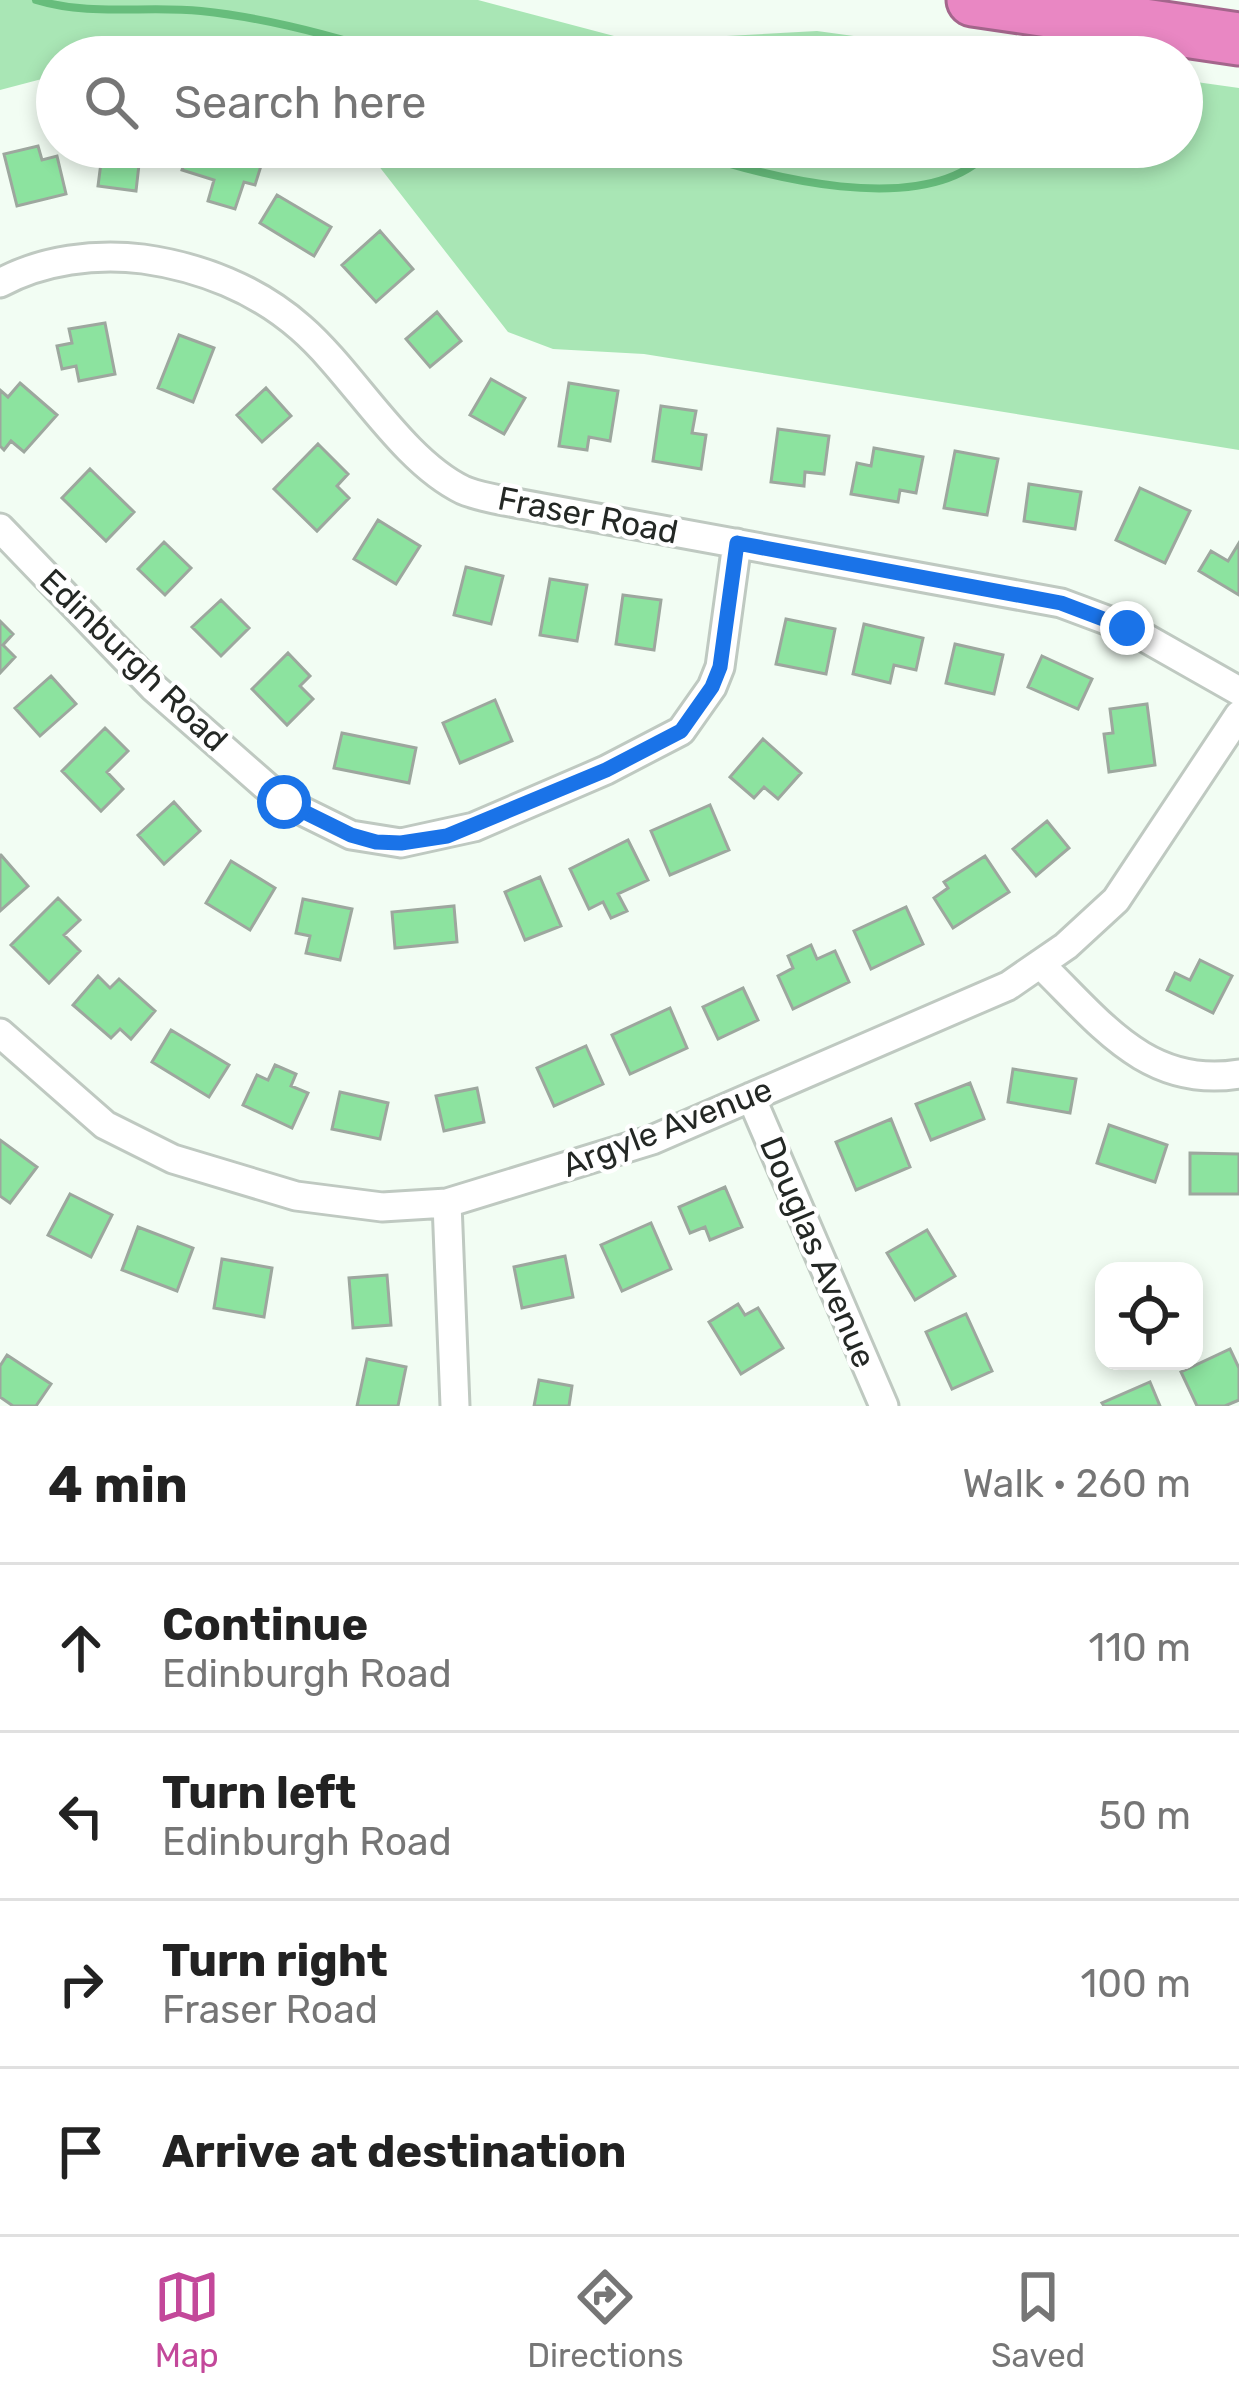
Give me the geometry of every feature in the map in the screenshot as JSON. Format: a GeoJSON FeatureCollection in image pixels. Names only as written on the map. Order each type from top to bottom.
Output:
{"type":"FeatureCollection","features":[{"type":"Feature","properties":{"kind":"highway"},"geometry":{"type":"LineString","coordinates":[[973,0],[1239,39]]}},
{"type":"Feature","properties":{"kind":"street","name":"Fraser Road"},"geometry":{"type":"LineString","coordinates":[[0,283],[74,258],[125,257],[177,264],[257,298],[301,327],[409,448],[462,489],[499,500],[1061,603],[1127,628],[1239,691]]}},
{"type":"Feature","properties":{"kind":"street","name":"Edinburgh Road"},"geometry":{"type":"LineString","coordinates":[[0,528],[153,687],[284,802],[351,835],[401,843],[474,827],[606,770],[681,731],[720,667],[737,543]]}},
{"type":"Feature","properties":{"kind":"street","name":"Argyle Avenue"},"geometry":{"type":"LineString","coordinates":[[0,1033],[105,1125],[173,1159],[296,1196],[382,1207],[447,1203],[652,1140],[1008,986],[1066,946],[1116,900],[1239,716]]}},
{"type":"Feature","properties":{"kind":"street"},"geometry":{"type":"LineString","coordinates":[[1040,964],[1149,1063],[1191,1077],[1239,1074]]}},
{"type":"Feature","properties":{"kind":"street","name":"Douglas Avenue"},"geometry":{"type":"LineString","coordinates":[[751,1097],[884,1406]]}},
{"type":"Feature","properties":{"kind":"street"},"geometry":{"type":"LineString","coordinates":[[447,1203],[455,1406]]}},
{"type":"Feature","properties":{"kind":"green space"},"geometry":{"type":"Polygon","coordinates":[[[0,0],[478,0],[614,36],[36,36],[36,81],[0,90],[0,0]]]}},
{"type":"Feature","properties":{"kind":"green space"},"geometry":{"type":"Polygon","coordinates":[[[817,31],[854,36],[725,36],[817,31]]]}},
{"type":"Feature","properties":{"kind":"green space"},"geometry":{"type":"Polygon","coordinates":[[[1203,83],[1239,88],[1239,450],[644,354],[553,349],[508,332],[380,168],[1203,168],[1203,83]]]}},
{"type":"Feature","properties":{"kind":"building"},"geometry":{"type":"Polygon","coordinates":[[[36,146],[36,168],[60,168],[66,194],[17,206],[4,154],[36,146]]]}},
{"type":"Feature","properties":{"kind":"building"},"geometry":{"type":"Polygon","coordinates":[[[100,168],[139,168],[136,191],[98,186],[100,168]]]}},
{"type":"Feature","properties":{"kind":"building"},"geometry":{"type":"Polygon","coordinates":[[[260,168],[255,185],[244,182],[235,209],[208,201],[214,180],[182,170],[260,168]]]}},
{"type":"Feature","properties":{"kind":"building"},"geometry":{"type":"Polygon","coordinates":[[[277,195],[331,227],[314,256],[260,223],[277,195]]]}},
{"type":"Feature","properties":{"kind":"building"},"geometry":{"type":"Polygon","coordinates":[[[380,231],[413,269],[376,302],[342,265],[380,231]]]}},
{"type":"Feature","properties":{"kind":"building"},"geometry":{"type":"Polygon","coordinates":[[[437,312],[461,341],[430,367],[406,339],[437,312]]]}},
{"type":"Feature","properties":{"kind":"building"},"geometry":{"type":"Polygon","coordinates":[[[105,323],[115,374],[79,381],[76,366],[62,369],[57,346],[72,343],[69,329],[105,323]]]}},
{"type":"Feature","properties":{"kind":"building"},"geometry":{"type":"Polygon","coordinates":[[[179,335],[214,348],[193,402],[158,388],[179,335]]]}},
{"type":"Feature","properties":{"kind":"building"},"geometry":{"type":"Polygon","coordinates":[[[491,379],[525,398],[504,434],[470,415],[491,379]]]}},
{"type":"Feature","properties":{"kind":"building"},"geometry":{"type":"Polygon","coordinates":[[[20,383],[57,415],[24,452],[11,441],[4,450],[0,446],[0,390],[8,397],[20,383]]]}},
{"type":"Feature","properties":{"kind":"building"},"geometry":{"type":"Polygon","coordinates":[[[569,383],[618,391],[610,441],[589,437],[587,450],[559,446],[569,383]]]}},
{"type":"Feature","properties":{"kind":"building"},"geometry":{"type":"Polygon","coordinates":[[[266,388],[291,416],[262,442],[237,415],[266,388]]]}},
{"type":"Feature","properties":{"kind":"building"},"geometry":{"type":"Polygon","coordinates":[[[661,406],[696,411],[692,433],[706,435],[701,469],[653,461],[661,406]]]}},
{"type":"Feature","properties":{"kind":"building"},"geometry":{"type":"Polygon","coordinates":[[[778,429],[829,436],[824,474],[805,472],[804,486],[771,482],[778,429]]]}},
{"type":"Feature","properties":{"kind":"building"},"geometry":{"type":"Polygon","coordinates":[[[318,444],[348,474],[337,486],[349,498],[317,531],[274,489],[318,444]]]}},
{"type":"Feature","properties":{"kind":"building"},"geometry":{"type":"Polygon","coordinates":[[[874,448],[923,457],[916,493],[900,490],[898,502],[851,494],[857,463],[871,466],[874,448]]]}},
{"type":"Feature","properties":{"kind":"building"},"geometry":{"type":"Polygon","coordinates":[[[955,451],[998,459],[987,515],[944,508],[955,451]]]}},
{"type":"Feature","properties":{"kind":"building"},"geometry":{"type":"Polygon","coordinates":[[[90,469],[134,512],[106,541],[62,498],[90,469]]]}},
{"type":"Feature","properties":{"kind":"building"},"geometry":{"type":"Polygon","coordinates":[[[1029,484],[1081,492],[1075,529],[1024,521],[1029,484]]]}},
{"type":"Feature","properties":{"kind":"building"},"geometry":{"type":"Polygon","coordinates":[[[1140,488],[1190,511],[1165,563],[1116,540],[1140,488]]]}},
{"type":"Feature","properties":{"kind":"building"},"geometry":{"type":"Polygon","coordinates":[[[378,520],[420,546],[396,584],[354,559],[378,520]]]}},
{"type":"Feature","properties":{"kind":"building"},"geometry":{"type":"Polygon","coordinates":[[[164,542],[191,568],[165,595],[138,569],[164,542]]]}},
{"type":"Feature","properties":{"kind":"building"},"geometry":{"type":"Polygon","coordinates":[[[1239,543],[1239,595],[1199,571],[1211,551],[1228,561],[1239,543]]]}},
{"type":"Feature","properties":{"kind":"building"},"geometry":{"type":"Polygon","coordinates":[[[466,567],[503,576],[491,624],[454,615],[466,567]]]}},
{"type":"Feature","properties":{"kind":"building"},"geometry":{"type":"Polygon","coordinates":[[[550,579],[587,585],[577,641],[540,635],[550,579]]]}},
{"type":"Feature","properties":{"kind":"building"},"geometry":{"type":"Polygon","coordinates":[[[623,595],[661,600],[654,650],[616,644],[623,595]]]}},
{"type":"Feature","properties":{"kind":"building"},"geometry":{"type":"Polygon","coordinates":[[[221,600],[249,628],[221,656],[192,627],[221,600]]]}},
{"type":"Feature","properties":{"kind":"building"},"geometry":{"type":"Polygon","coordinates":[[[786,619],[835,629],[826,674],[776,664],[786,619]]]}},
{"type":"Feature","properties":{"kind":"building"},"geometry":{"type":"Polygon","coordinates":[[[0,621],[13,634],[3,645],[15,657],[0,673],[0,621]]]}},
{"type":"Feature","properties":{"kind":"building"},"geometry":{"type":"Polygon","coordinates":[[[864,624],[923,638],[916,670],[894,665],[890,683],[853,674],[864,624]]]}},
{"type":"Feature","properties":{"kind":"building"},"geometry":{"type":"Polygon","coordinates":[[[955,644],[1003,655],[994,694],[946,683],[955,644]]]}},
{"type":"Feature","properties":{"kind":"building"},"geometry":{"type":"Polygon","coordinates":[[[288,653],[310,676],[300,686],[313,699],[287,725],[252,689],[288,653]]]}},
{"type":"Feature","properties":{"kind":"building"},"geometry":{"type":"Polygon","coordinates":[[[1042,656],[1092,679],[1078,709],[1028,687],[1042,656]]]}},
{"type":"Feature","properties":{"kind":"building"},"geometry":{"type":"Polygon","coordinates":[[[51,676],[76,704],[40,736],[15,708],[51,676]]]}},
{"type":"Feature","properties":{"kind":"building"},"geometry":{"type":"Polygon","coordinates":[[[495,700],[512,741],[460,763],[443,723],[495,700]]]}},
{"type":"Feature","properties":{"kind":"building"},"geometry":{"type":"Polygon","coordinates":[[[1147,704],[1155,765],[1109,772],[1104,734],[1113,733],[1110,709],[1147,704]]]}},
{"type":"Feature","properties":{"kind":"building"},"geometry":{"type":"Polygon","coordinates":[[[105,728],[128,751],[107,772],[123,789],[101,811],[62,771],[105,728]]]}},
{"type":"Feature","properties":{"kind":"building"},"geometry":{"type":"Polygon","coordinates":[[[342,733],[416,748],[409,783],[334,768],[342,733]]]}},
{"type":"Feature","properties":{"kind":"building"},"geometry":{"type":"Polygon","coordinates":[[[763,739],[801,773],[778,799],[764,787],[754,798],[730,777],[763,739]]]}},
{"type":"Feature","properties":{"kind":"building"},"geometry":{"type":"Polygon","coordinates":[[[174,802],[200,831],[164,864],[138,835],[174,802]]]}},
{"type":"Feature","properties":{"kind":"building"},"geometry":{"type":"Polygon","coordinates":[[[710,805],[729,850],[670,875],[651,831],[710,805]]]}},
{"type":"Feature","properties":{"kind":"building"},"geometry":{"type":"Polygon","coordinates":[[[1047,821],[1069,848],[1036,876],[1013,849],[1047,821]]]}},
{"type":"Feature","properties":{"kind":"building"},"geometry":{"type":"Polygon","coordinates":[[[628,840],[648,880],[618,894],[627,911],[611,918],[603,902],[589,909],[570,869],[628,840]]]}},
{"type":"Feature","properties":{"kind":"building"},"geometry":{"type":"Polygon","coordinates":[[[0,855],[28,886],[0,911],[0,855]]]}},
{"type":"Feature","properties":{"kind":"building"},"geometry":{"type":"Polygon","coordinates":[[[985,856],[1009,892],[953,928],[934,898],[948,888],[944,882],[985,856]]]}},
{"type":"Feature","properties":{"kind":"building"},"geometry":{"type":"Polygon","coordinates":[[[231,861],[275,888],[250,930],[206,903],[231,861]]]}},
{"type":"Feature","properties":{"kind":"building"},"geometry":{"type":"Polygon","coordinates":[[[540,877],[561,926],[525,940],[505,892],[540,877]]]}},
{"type":"Feature","properties":{"kind":"building"},"geometry":{"type":"Polygon","coordinates":[[[58,898],[80,920],[64,935],[80,951],[49,983],[11,945],[58,898]]]}},
{"type":"Feature","properties":{"kind":"building"},"geometry":{"type":"Polygon","coordinates":[[[303,899],[352,909],[340,960],[306,953],[310,936],[296,933],[303,899]]]}},
{"type":"Feature","properties":{"kind":"building"},"geometry":{"type":"Polygon","coordinates":[[[454,906],[457,942],[395,948],[392,912],[454,906]]]}},
{"type":"Feature","properties":{"kind":"building"},"geometry":{"type":"Polygon","coordinates":[[[906,907],[923,944],[871,969],[854,931],[906,907]]]}},
{"type":"Feature","properties":{"kind":"building"},"geometry":{"type":"Polygon","coordinates":[[[811,945],[817,959],[835,951],[849,982],[793,1009],[778,976],[793,968],[788,956],[811,945]]]}},
{"type":"Feature","properties":{"kind":"building"},"geometry":{"type":"Polygon","coordinates":[[[1200,960],[1232,976],[1213,1013],[1167,990],[1175,973],[1190,980],[1200,960]]]}},
{"type":"Feature","properties":{"kind":"building"},"geometry":{"type":"Polygon","coordinates":[[[98,976],[110,988],[119,979],[155,1011],[131,1039],[120,1029],[111,1038],[73,1005],[98,976]]]}},
{"type":"Feature","properties":{"kind":"building"},"geometry":{"type":"Polygon","coordinates":[[[743,988],[758,1020],[718,1039],[703,1007],[743,988]]]}},
{"type":"Feature","properties":{"kind":"building"},"geometry":{"type":"Polygon","coordinates":[[[670,1008],[687,1048],[630,1074],[612,1035],[670,1008]]]}},
{"type":"Feature","properties":{"kind":"building"},"geometry":{"type":"Polygon","coordinates":[[[171,1030],[229,1065],[209,1097],[152,1062],[171,1030]]]}},
{"type":"Feature","properties":{"kind":"building"},"geometry":{"type":"Polygon","coordinates":[[[586,1046],[603,1084],[554,1106],[537,1068],[586,1046]]]}},
{"type":"Feature","properties":{"kind":"building"},"geometry":{"type":"Polygon","coordinates":[[[275,1065],[296,1074],[291,1086],[308,1093],[292,1128],[243,1105],[257,1075],[268,1080],[275,1065]]]}},
{"type":"Feature","properties":{"kind":"building"},"geometry":{"type":"Polygon","coordinates":[[[1013,1069],[1076,1079],[1070,1113],[1008,1102],[1013,1069]]]}},
{"type":"Feature","properties":{"kind":"building"},"geometry":{"type":"Polygon","coordinates":[[[970,1083],[984,1119],[931,1140],[916,1104],[970,1083]]]}},
{"type":"Feature","properties":{"kind":"building"},"geometry":{"type":"Polygon","coordinates":[[[477,1088],[484,1122],[444,1131],[436,1096],[477,1088]]]}},
{"type":"Feature","properties":{"kind":"building"},"geometry":{"type":"Polygon","coordinates":[[[340,1092],[388,1103],[380,1139],[332,1129],[340,1092]]]}},
{"type":"Feature","properties":{"kind":"building"},"geometry":{"type":"Polygon","coordinates":[[[891,1119],[910,1167],[856,1190],[836,1142],[891,1119]]]}},
{"type":"Feature","properties":{"kind":"building"},"geometry":{"type":"Polygon","coordinates":[[[1109,1125],[1167,1145],[1155,1182],[1097,1163],[1109,1125]]]}},
{"type":"Feature","properties":{"kind":"building"},"geometry":{"type":"Polygon","coordinates":[[[0,1140],[37,1167],[10,1203],[0,1196],[0,1140]]]}},
{"type":"Feature","properties":{"kind":"building"},"geometry":{"type":"Polygon","coordinates":[[[1190,1153],[1239,1154],[1239,1194],[1190,1194],[1190,1153]]]}},
{"type":"Feature","properties":{"kind":"building"},"geometry":{"type":"Polygon","coordinates":[[[725,1187],[742,1227],[710,1240],[705,1227],[690,1233],[679,1207],[725,1187]]]}},
{"type":"Feature","properties":{"kind":"building"},"geometry":{"type":"Polygon","coordinates":[[[70,1194],[112,1215],[91,1257],[48,1235],[70,1194]]]}},
{"type":"Feature","properties":{"kind":"building"},"geometry":{"type":"Polygon","coordinates":[[[651,1223],[671,1269],[622,1291],[601,1245],[651,1223]]]}},
{"type":"Feature","properties":{"kind":"building"},"geometry":{"type":"Polygon","coordinates":[[[138,1227],[193,1248],[177,1291],[122,1270],[138,1227]]]}},
{"type":"Feature","properties":{"kind":"building"},"geometry":{"type":"Polygon","coordinates":[[[927,1230],[955,1276],[915,1300],[887,1253],[927,1230]]]}},
{"type":"Feature","properties":{"kind":"building"},"geometry":{"type":"Polygon","coordinates":[[[565,1256],[573,1297],[522,1308],[514,1267],[565,1256]]]}},
{"type":"Feature","properties":{"kind":"building"},"geometry":{"type":"Polygon","coordinates":[[[222,1259],[272,1268],[264,1317],[214,1308],[222,1259]]]}},
{"type":"Feature","properties":{"kind":"building"},"geometry":{"type":"Polygon","coordinates":[[[387,1275],[391,1325],[353,1328],[349,1278],[387,1275]]]}},
{"type":"Feature","properties":{"kind":"building"},"geometry":{"type":"Polygon","coordinates":[[[738,1304],[745,1315],[758,1308],[783,1348],[741,1374],[709,1322],[738,1304]]]}},
{"type":"Feature","properties":{"kind":"building"},"geometry":{"type":"Polygon","coordinates":[[[966,1314],[992,1371],[952,1389],[926,1332],[966,1314]]]}},
{"type":"Feature","properties":{"kind":"building"},"geometry":{"type":"Polygon","coordinates":[[[1230,1349],[1239,1368],[1239,1400],[1225,1406],[1197,1406],[1181,1372],[1203,1370],[1203,1362],[1230,1349]]]}},
{"type":"Feature","properties":{"kind":"building"},"geometry":{"type":"Polygon","coordinates":[[[7,1355],[51,1384],[36,1406],[13,1406],[0,1397],[0,1366],[7,1355]]]}},
{"type":"Feature","properties":{"kind":"building"},"geometry":{"type":"Polygon","coordinates":[[[367,1359],[406,1367],[398,1406],[357,1406],[367,1359]]]}},
{"type":"Feature","properties":{"kind":"building"},"geometry":{"type":"Polygon","coordinates":[[[539,1380],[572,1386],[569,1406],[534,1406],[539,1380]]]}},
{"type":"Feature","properties":{"kind":"building"},"geometry":{"type":"Polygon","coordinates":[[[1150,1382],[1160,1406],[1102,1403],[1150,1382]]]}},
{"type":"Feature","properties":{"kind":"waterway"},"geometry":{"type":"LineString","coordinates":[[36,0],[78,8],[226,14],[328,36]]}},
{"type":"Feature","properties":{"kind":"waterway"},"geometry":{"type":"LineString","coordinates":[[747,168],[840,186],[886,188],[928,184],[968,168]]}},
{"type":"Feature","properties":{"kind":"route"},"geometry":{"type":"LineString","coordinates":[[284,802],[376,842],[447,836],[606,770],[681,731],[720,667],[737,543],[1061,603],[1127,628]]}}]}
